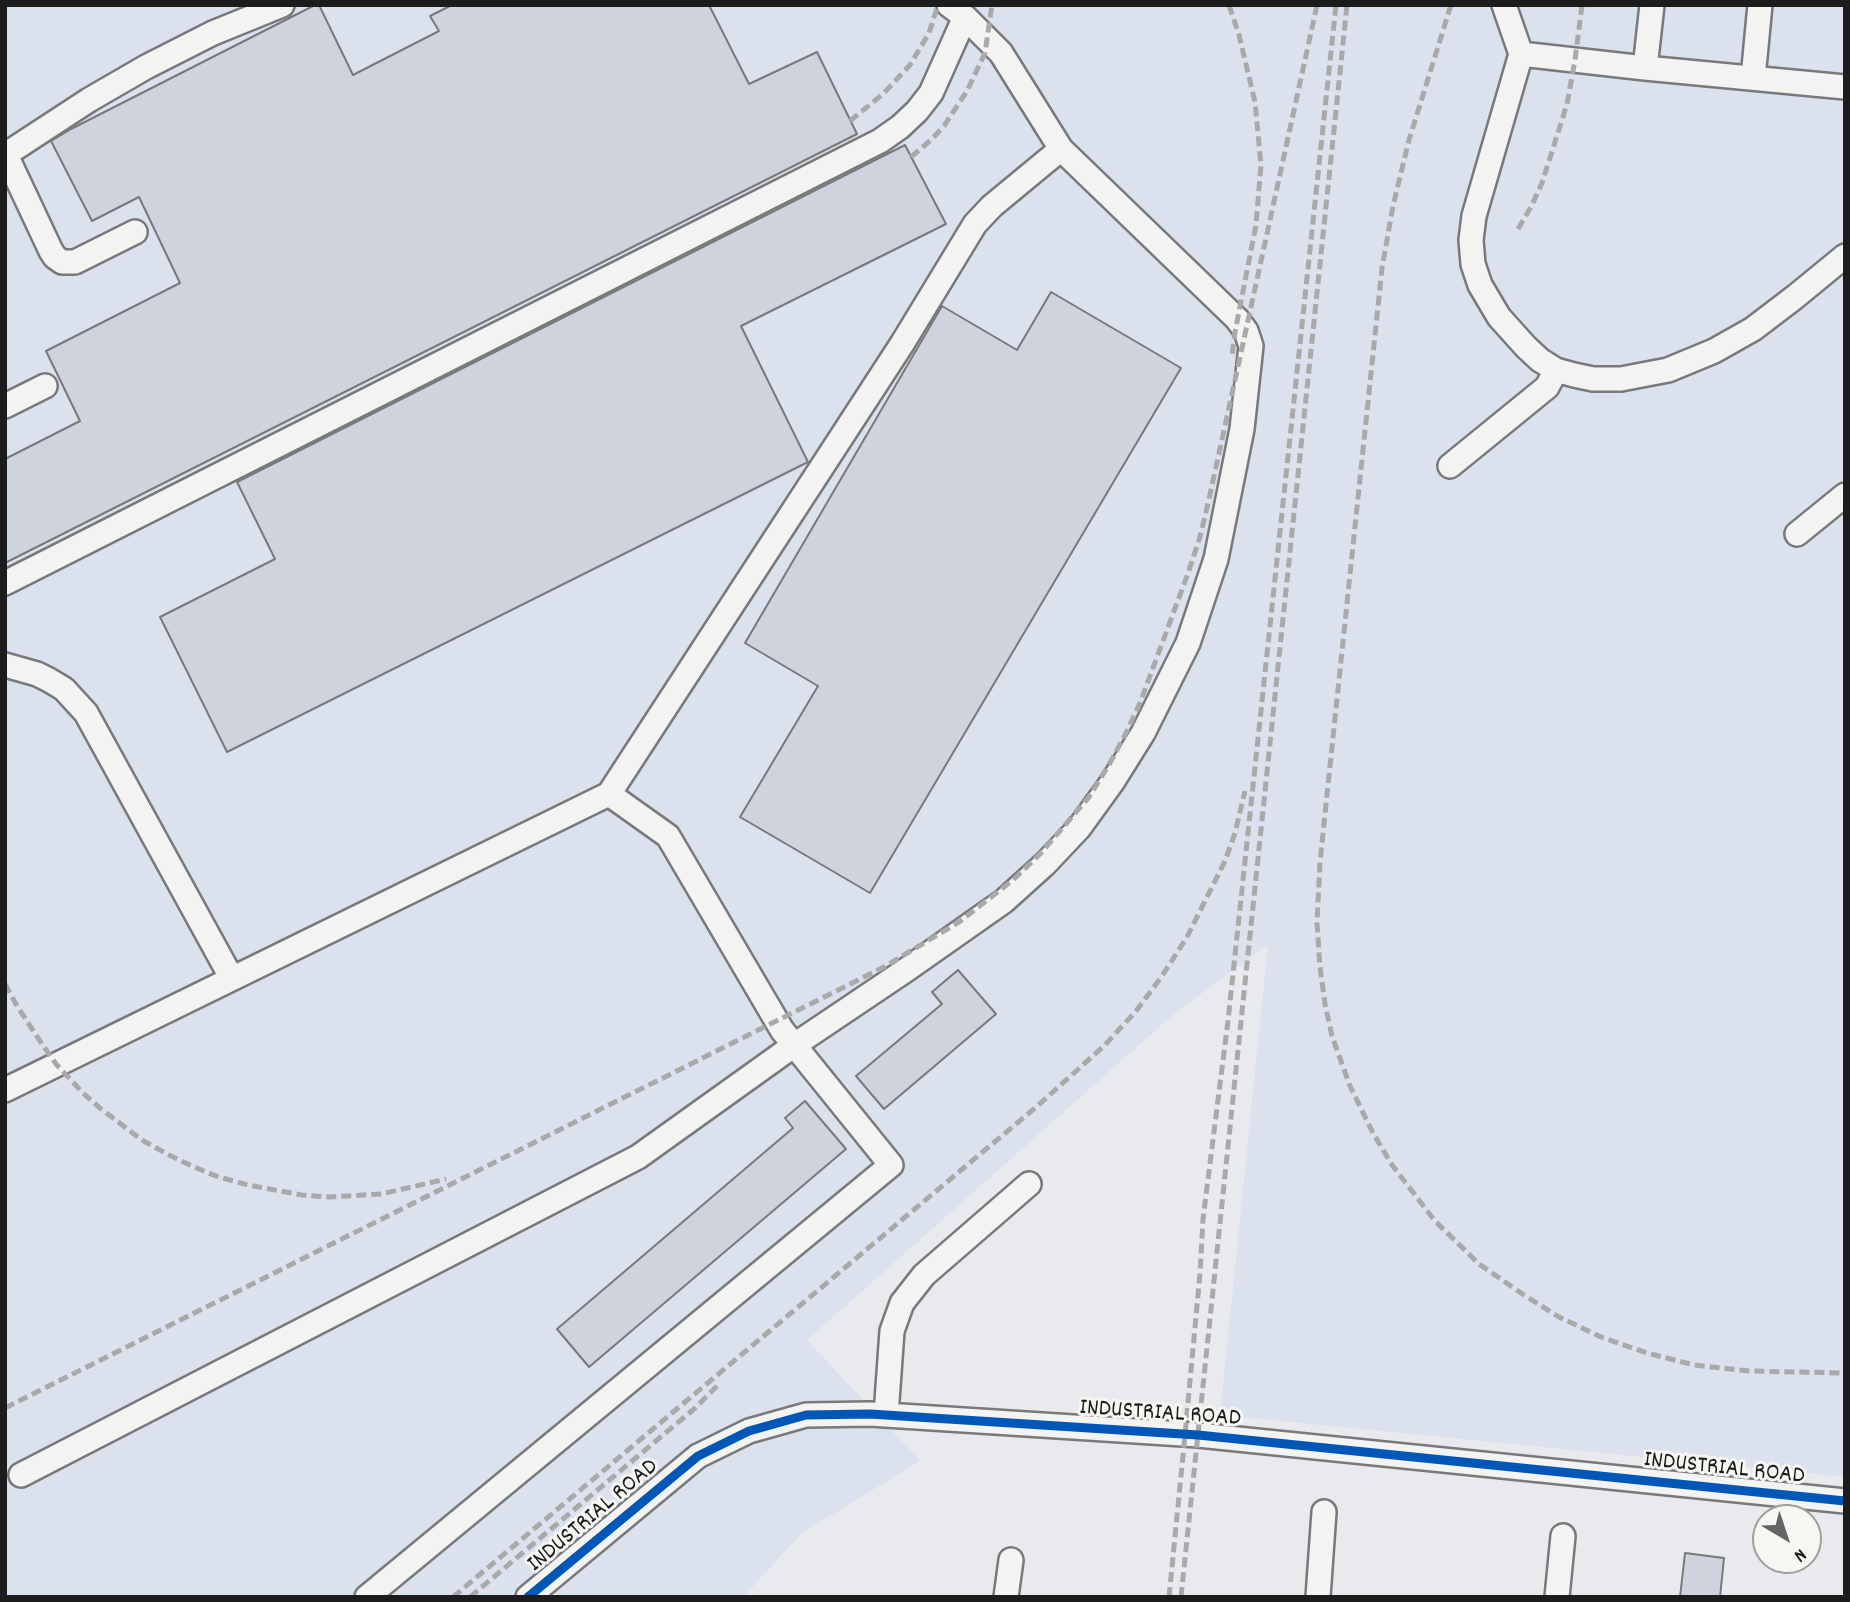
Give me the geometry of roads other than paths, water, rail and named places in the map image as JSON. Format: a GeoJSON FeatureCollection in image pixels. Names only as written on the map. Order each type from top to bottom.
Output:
{"type":"FeatureCollection","features":[{"type":"Feature","properties":{"kind":"street"},"geometry":{"type":"LineString","coordinates":[[135,232],[75,262],[62,261],[55,257],[15,198],[5,154],[146,67],[214,33],[282,5]]}},
{"type":"Feature","properties":{"kind":"street"},"geometry":{"type":"LineString","coordinates":[[1504,5],[1521,54],[1474,216],[1471,240],[1473,264],[1480,285],[1499,317],[1540,360],[1556,370],[1593,379],[1621,379],[1668,370],[1714,351],[1753,329],[1845,256]]}},
{"type":"Feature","properties":{"kind":"street"},"geometry":{"type":"LineString","coordinates":[[1645,68],[1652,5]]}},
{"type":"Feature","properties":{"kind":"street"},"geometry":{"type":"LineString","coordinates":[[1753,78],[1760,5]]}},
{"type":"Feature","properties":{"kind":"street"},"geometry":{"type":"LineString","coordinates":[[5,583],[880,141],[900,128],[931,93],[957,11],[1001,53],[1061,149],[1237,319],[1250,340],[1251,354],[1242,429],[1216,559],[1188,643],[1143,733],[1113,781],[1079,828],[1045,864],[1004,901],[793,1046],[638,1157],[21,1475]]}},
{"type":"Feature","properties":{"kind":"street"},"geometry":{"type":"LineString","coordinates":[[1521,54],[1845,87]]}},
{"type":"Feature","properties":{"kind":"street"},"geometry":{"type":"LineString","coordinates":[[5,1090],[609,794],[902,344],[975,224],[992,206],[1061,149]]}},
{"type":"Feature","properties":{"kind":"street"},"geometry":{"type":"LineString","coordinates":[[1450,466],[1547,387],[1556,370]]}},
{"type":"Feature","properties":{"kind":"street"},"geometry":{"type":"LineString","coordinates":[[5,405],[45,386]]}},
{"type":"Feature","properties":{"kind":"street"},"geometry":{"type":"LineString","coordinates":[[1797,534],[1845,495]]}},
{"type":"Feature","properties":{"kind":"street"},"geometry":{"type":"LineString","coordinates":[[5,665],[49,680],[64,689],[86,713],[231,978]]}},
{"type":"Feature","properties":{"kind":"street"},"geometry":{"type":"LineString","coordinates":[[367,1597],[891,1165],[793,1046],[776,1021],[668,836],[609,794]]}},
{"type":"Feature","properties":{"kind":"street"},"geometry":{"type":"LineString","coordinates":[[886,1415],[892,1331],[902,1303],[923,1275],[1030,1184]]}},
{"type":"Feature","properties":{"kind":"street","name":"INDUSTRIAL ROAD"},"geometry":{"type":"LineString","coordinates":[[527,1597],[698,1456],[749,1431],[806,1415],[886,1415],[1198,1435],[1845,1501]]}},
{"type":"Feature","properties":{"kind":"street"},"geometry":{"type":"LineString","coordinates":[[1318,1597],[1324,1512]]}},
{"type":"Feature","properties":{"kind":"street"},"geometry":{"type":"LineString","coordinates":[[1557,1597],[1563,1536]]}},
{"type":"Feature","properties":{"kind":"street"},"geometry":{"type":"LineString","coordinates":[[1006,1597],[1011,1560]]}},
{"type":"Feature","properties":{"kind":"railway"},"geometry":{"type":"LineString","coordinates":[[850,121],[883,94],[910,65],[929,33],[938,5]]}},
{"type":"Feature","properties":{"kind":"railway"},"geometry":{"type":"LineString","coordinates":[[911,157],[944,126],[967,91],[985,53],[992,5]]}},
{"type":"Feature","properties":{"kind":"railway"},"geometry":{"type":"LineString","coordinates":[[1229,5],[1255,102],[1261,165],[1256,225],[1232,356]]}},
{"type":"Feature","properties":{"kind":"railway"},"geometry":{"type":"LineString","coordinates":[[5,1408],[884,967],[959,922],[1013,880],[1041,853],[1089,797],[1126,733],[1140,703],[1200,537],[1317,5]]}},
{"type":"Feature","properties":{"kind":"railway"},"geometry":{"type":"LineString","coordinates":[[1169,1597],[1203,1219],[1228,1021],[1336,5]]}},
{"type":"Feature","properties":{"kind":"railway"},"geometry":{"type":"LineString","coordinates":[[1181,1597],[1347,5]]}},
{"type":"Feature","properties":{"kind":"railway"},"geometry":{"type":"LineString","coordinates":[[1451,5],[1409,140],[1382,268],[1320,862],[1317,923],[1320,967],[1332,1036],[1350,1086],[1392,1165],[1435,1221],[1479,1264],[1524,1295],[1559,1317],[1601,1337],[1694,1365],[1749,1371],[1845,1373]]}},
{"type":"Feature","properties":{"kind":"railway"},"geometry":{"type":"LineString","coordinates":[[1518,229],[1542,183],[1567,104],[1582,5]]}},
{"type":"Feature","properties":{"kind":"railway"},"geometry":{"type":"LineString","coordinates":[[453,1597],[1035,1108],[1104,1046],[1136,1011],[1187,937],[1225,861],[1245,791]]}},
{"type":"Feature","properties":{"kind":"railway"},"geometry":{"type":"LineString","coordinates":[[5,984],[56,1064],[83,1093],[142,1140],[192,1166],[248,1185],[330,1197],[381,1194],[446,1179]]}},
{"type":"Feature","properties":{"kind":"railway"},"geometry":{"type":"LineString","coordinates":[[470,1597],[694,1409],[718,1385]]}}]}
